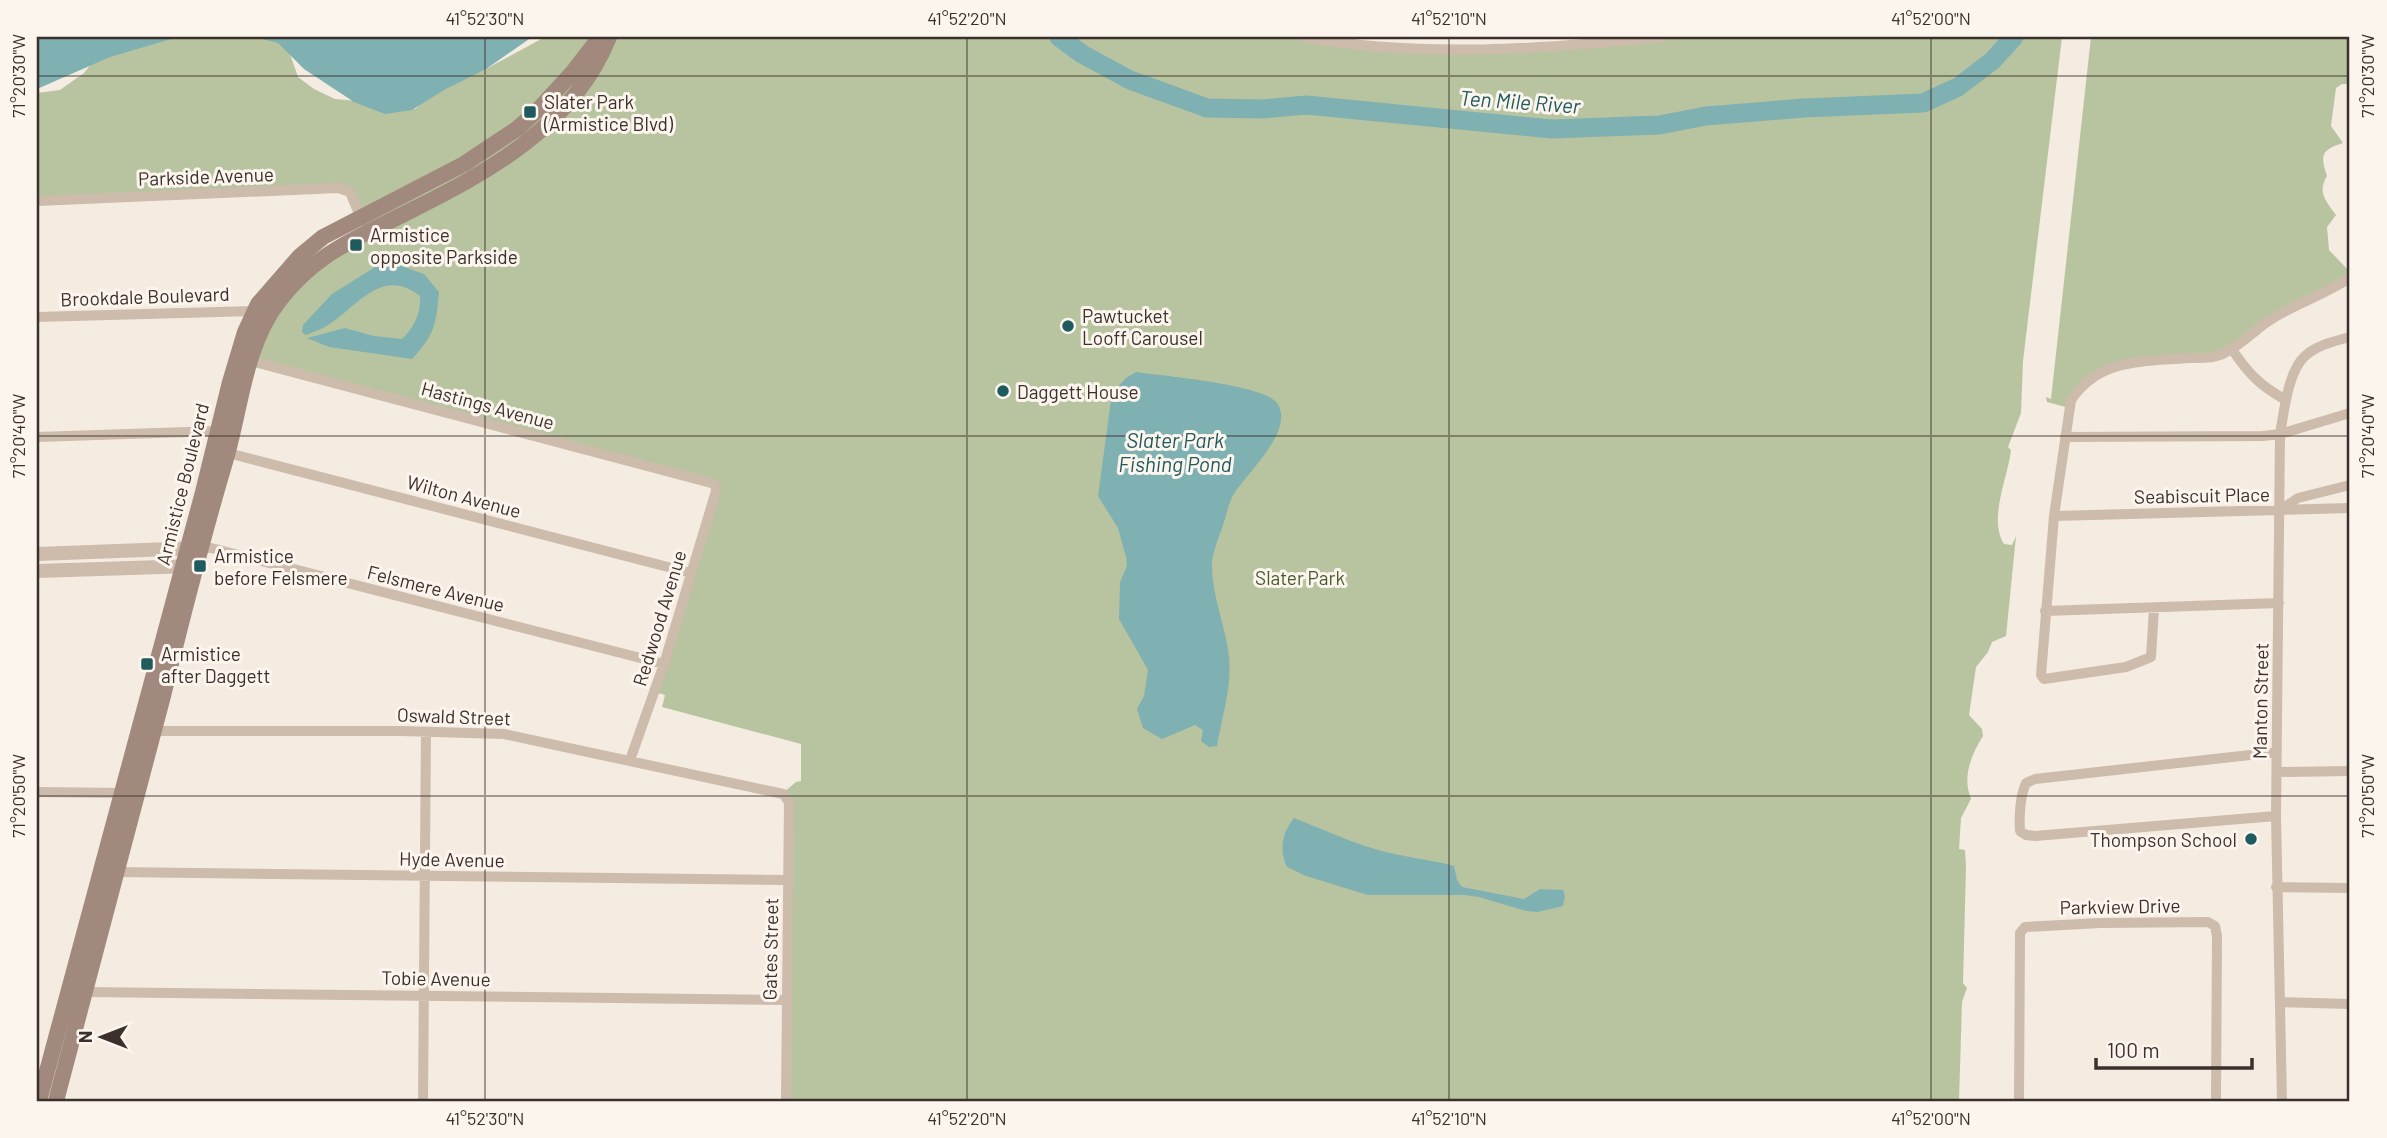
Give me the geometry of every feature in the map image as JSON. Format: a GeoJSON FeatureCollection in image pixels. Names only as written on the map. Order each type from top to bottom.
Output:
{"type":"FeatureCollection","features":[{"type":"Feature","properties":{"kind":"main road","name":"Armistice Boulevard"},"geometry":{"type":"LineString","coordinates":[[56,1101],[116,872],[129,794],[153,731],[238,351],[254,311],[273,285],[310,246],[360,216],[464,164],[518,128],[573,72],[600,37]]}},
{"type":"Feature","properties":{"kind":"main road","name":"Armistice Boulevard"},"geometry":{"type":"LineString","coordinates":[[193,549],[228,453],[251,361],[273,310],[310,268],[354,238],[461,186],[524,144],[577,95],[610,37]]}},
{"type":"Feature","properties":{"kind":"main road","name":"Armistice Boulevard"},"geometry":{"type":"LineString","coordinates":[[39,1101],[129,794],[189,566]]}},
{"type":"Feature","properties":{"kind":"street"},"geometry":{"type":"LineString","coordinates":[[1303,37],[1438,50],[1491,43],[1552,47],[1663,37]]}},
{"type":"Feature","properties":{"kind":"street","name":"Parkside Avenue"},"geometry":{"type":"LineString","coordinates":[[37,201],[338,188],[350,192],[360,216]]}},
{"type":"Feature","properties":{"kind":"street"},"geometry":{"type":"LineString","coordinates":[[2154,608],[2151,657],[2126,667],[2050,679],[2044,679],[2041,675],[2054,516],[2071,400],[2080,387],[2095,376],[2128,363],[2217,357],[2282,312],[2350,278]]}},
{"type":"Feature","properties":{"kind":"street","name":"Brookdale Boulevard"},"geometry":{"type":"LineString","coordinates":[[37,317],[254,311]]}},
{"type":"Feature","properties":{"kind":"street","name":"Manton Street"},"geometry":{"type":"LineString","coordinates":[[2282,1101],[2276,887],[2280,433],[2295,369],[2304,356],[2329,343],[2350,337]]}},
{"type":"Feature","properties":{"kind":"street"},"geometry":{"type":"LineString","coordinates":[[2231,348],[2264,388],[2286,400]]}},
{"type":"Feature","properties":{"kind":"street","name":"Hastings Avenue"},"geometry":{"type":"LineString","coordinates":[[251,361],[716,486]]}},
{"type":"Feature","properties":{"kind":"street"},"geometry":{"type":"LineString","coordinates":[[2065,437],[2209,437],[2280,433],[2350,413]]}},
{"type":"Feature","properties":{"kind":"street"},"geometry":{"type":"LineString","coordinates":[[37,437],[218,431]]}},
{"type":"Feature","properties":{"kind":"street","name":"Wilton Avenue"},"geometry":{"type":"LineString","coordinates":[[228,453],[691,573]]}},
{"type":"Feature","properties":{"kind":"street"},"geometry":{"type":"LineString","coordinates":[[2279,511],[2298,498],[2350,485]]}},
{"type":"Feature","properties":{"kind":"street","name":"Redwood Avenue"},"geometry":{"type":"LineString","coordinates":[[630,760],[664,664],[716,486]]}},
{"type":"Feature","properties":{"kind":"street","name":"Seabiscuit Place"},"geometry":{"type":"LineString","coordinates":[[2054,516],[2350,508]]}},
{"type":"Feature","properties":{"kind":"street","name":"Felsmere Avenue"},"geometry":{"type":"LineString","coordinates":[[193,549],[211,548],[664,664]]}},
{"type":"Feature","properties":{"kind":"street"},"geometry":{"type":"LineString","coordinates":[[37,554],[193,549]]}},
{"type":"Feature","properties":{"kind":"street"},"geometry":{"type":"LineString","coordinates":[[37,571],[189,566]]}},
{"type":"Feature","properties":{"kind":"street"},"geometry":{"type":"LineString","coordinates":[[2045,611],[2279,603]]}},
{"type":"Feature","properties":{"kind":"street","name":"Oswald Street"},"geometry":{"type":"LineString","coordinates":[[153,731],[504,734],[787,797]]}},
{"type":"Feature","properties":{"kind":"street"},"geometry":{"type":"LineString","coordinates":[[423,1101],[426,732]]}},
{"type":"Feature","properties":{"kind":"street"},"geometry":{"type":"LineString","coordinates":[[2276,816],[2035,836],[2020,831],[2023,789],[2026,783],[2035,779],[2277,752]]}},
{"type":"Feature","properties":{"kind":"street"},"geometry":{"type":"LineString","coordinates":[[2277,772],[2350,771]]}},
{"type":"Feature","properties":{"kind":"street"},"geometry":{"type":"LineString","coordinates":[[37,792],[129,794]]}},
{"type":"Feature","properties":{"kind":"street","name":"Gates Street"},"geometry":{"type":"LineString","coordinates":[[786,1101],[789,880],[787,797]]}},
{"type":"Feature","properties":{"kind":"street","name":"Hyde Avenue"},"geometry":{"type":"LineString","coordinates":[[116,872],[789,880]]}},
{"type":"Feature","properties":{"kind":"street"},"geometry":{"type":"LineString","coordinates":[[2276,887],[2350,888]]}},
{"type":"Feature","properties":{"kind":"street","name":"Parkview Drive"},"geometry":{"type":"LineString","coordinates":[[2019,1101],[2020,933],[2025,927],[2171,922],[2208,922],[2215,926],[2216,1101]]}},
{"type":"Feature","properties":{"kind":"street","name":"Tobie Avenue"},"geometry":{"type":"LineString","coordinates":[[85,992],[786,1000]]}},
{"type":"Feature","properties":{"kind":"street"},"geometry":{"type":"LineString","coordinates":[[2280,1002],[2350,1004]]}},
{"type":"Feature","properties":{"kind":"green space","name":"Slater Park"},"geometry":{"type":"Polygon","coordinates":[[[100,37],[284,37],[298,77],[314,89],[335,99],[358,101],[381,111],[415,109],[446,83],[482,71],[545,37],[1303,37],[1415,49],[1664,37],[2062,37],[2023,361],[2021,413],[2008,447],[2011,450],[1998,510],[2000,534],[2004,544],[2012,545],[2016,536],[2006,636],[1992,642],[1976,667],[1969,715],[1982,729],[1983,736],[1969,766],[1967,783],[1971,799],[1961,818],[1959,849],[1965,850],[1966,867],[1963,983],[1967,988],[1962,1002],[1959,1101],[789,1101],[784,792],[801,781],[801,744],[662,707],[665,695],[654,692],[718,484],[257,360],[267,328],[309,276],[364,239],[361,214],[345,190],[37,201],[37,93],[60,90],[84,73],[92,63],[100,37]]]}},
{"type":"Feature","properties":{"kind":"green space"},"geometry":{"type":"Polygon","coordinates":[[[2091,37],[2350,37],[2350,84],[2342,84],[2336,88],[2331,126],[2343,143],[2330,148],[2324,154],[2323,163],[2327,176],[2323,192],[2336,215],[2327,227],[2329,250],[2350,272],[2350,277],[2231,351],[2113,366],[2081,390],[2073,409],[2047,402],[2046,397],[2051,399],[2091,37]]]}},
{"type":"Feature","properties":{"kind":"water"},"geometry":{"type":"Polygon","coordinates":[[[37,37],[178,37],[110,57],[37,89],[37,37]]]}},
{"type":"Feature","properties":{"kind":"water"},"geometry":{"type":"Polygon","coordinates":[[[255,37],[532,37],[486,69],[412,110],[385,114],[354,102],[304,69],[278,43],[255,37]]]}},
{"type":"Feature","properties":{"kind":"water"},"geometry":{"type":"Polygon","coordinates":[[[399,265],[424,274],[439,292],[433,328],[412,359],[329,347],[307,338],[345,328],[374,336],[402,339],[416,320],[420,302],[420,296],[405,288],[392,285],[380,288],[321,329],[306,335],[302,332],[303,325],[332,294],[375,267],[399,265]]]}},
{"type":"Feature","properties":{"kind":"water","name":"Slater Park Fishing Pond"},"geometry":{"type":"Polygon","coordinates":[[[1136,372],[1251,390],[1276,402],[1281,412],[1280,424],[1269,449],[1231,499],[1212,563],[1230,668],[1217,746],[1209,747],[1201,741],[1203,730],[1195,725],[1162,739],[1143,728],[1137,709],[1144,696],[1148,670],[1119,619],[1120,582],[1127,566],[1126,557],[1118,528],[1098,496],[1112,393],[1136,372]]]}},
{"type":"Feature","properties":{"kind":"water"},"geometry":{"type":"Polygon","coordinates":[[[1294,818],[1375,849],[1454,866],[1457,880],[1462,887],[1524,899],[1540,889],[1563,890],[1563,906],[1538,912],[1464,895],[1368,895],[1306,876],[1287,867],[1283,854],[1284,836],[1294,818]]]}},
{"type":"Feature","properties":{"kind":"waterway","name":"Ten Mile River"},"geometry":{"type":"LineString","coordinates":[[1059,37],[1082,54],[1130,80],[1207,108],[1262,109],[1306,105],[1552,129],[1659,125],[1706,116],[1804,108],[1923,103],[1958,87],[1992,61],[2014,37]]}},
{"type":"Feature","properties":{"kind":"place","name":"Slater Park (Armistice Blvd)"},"geometry":{"type":"Point","coordinates":[530,112]}},
{"type":"Feature","properties":{"kind":"place","name":"Armistice opposite Parkside"},"geometry":{"type":"Point","coordinates":[356,245]}},
{"type":"Feature","properties":{"kind":"place","name":"Pawtucket Looff Carousel"},"geometry":{"type":"Point","coordinates":[1068,326]}},
{"type":"Feature","properties":{"kind":"place","name":"Daggett House"},"geometry":{"type":"Point","coordinates":[1003,391]}},
{"type":"Feature","properties":{"kind":"place","name":"Armistice before Felsmere"},"geometry":{"type":"Point","coordinates":[200,566]}},
{"type":"Feature","properties":{"kind":"place","name":"Armistice after Daggett"},"geometry":{"type":"Point","coordinates":[147,664]}},
{"type":"Feature","properties":{"kind":"place","name":"Thompson School"},"geometry":{"type":"Point","coordinates":[2251,839]}}]}
